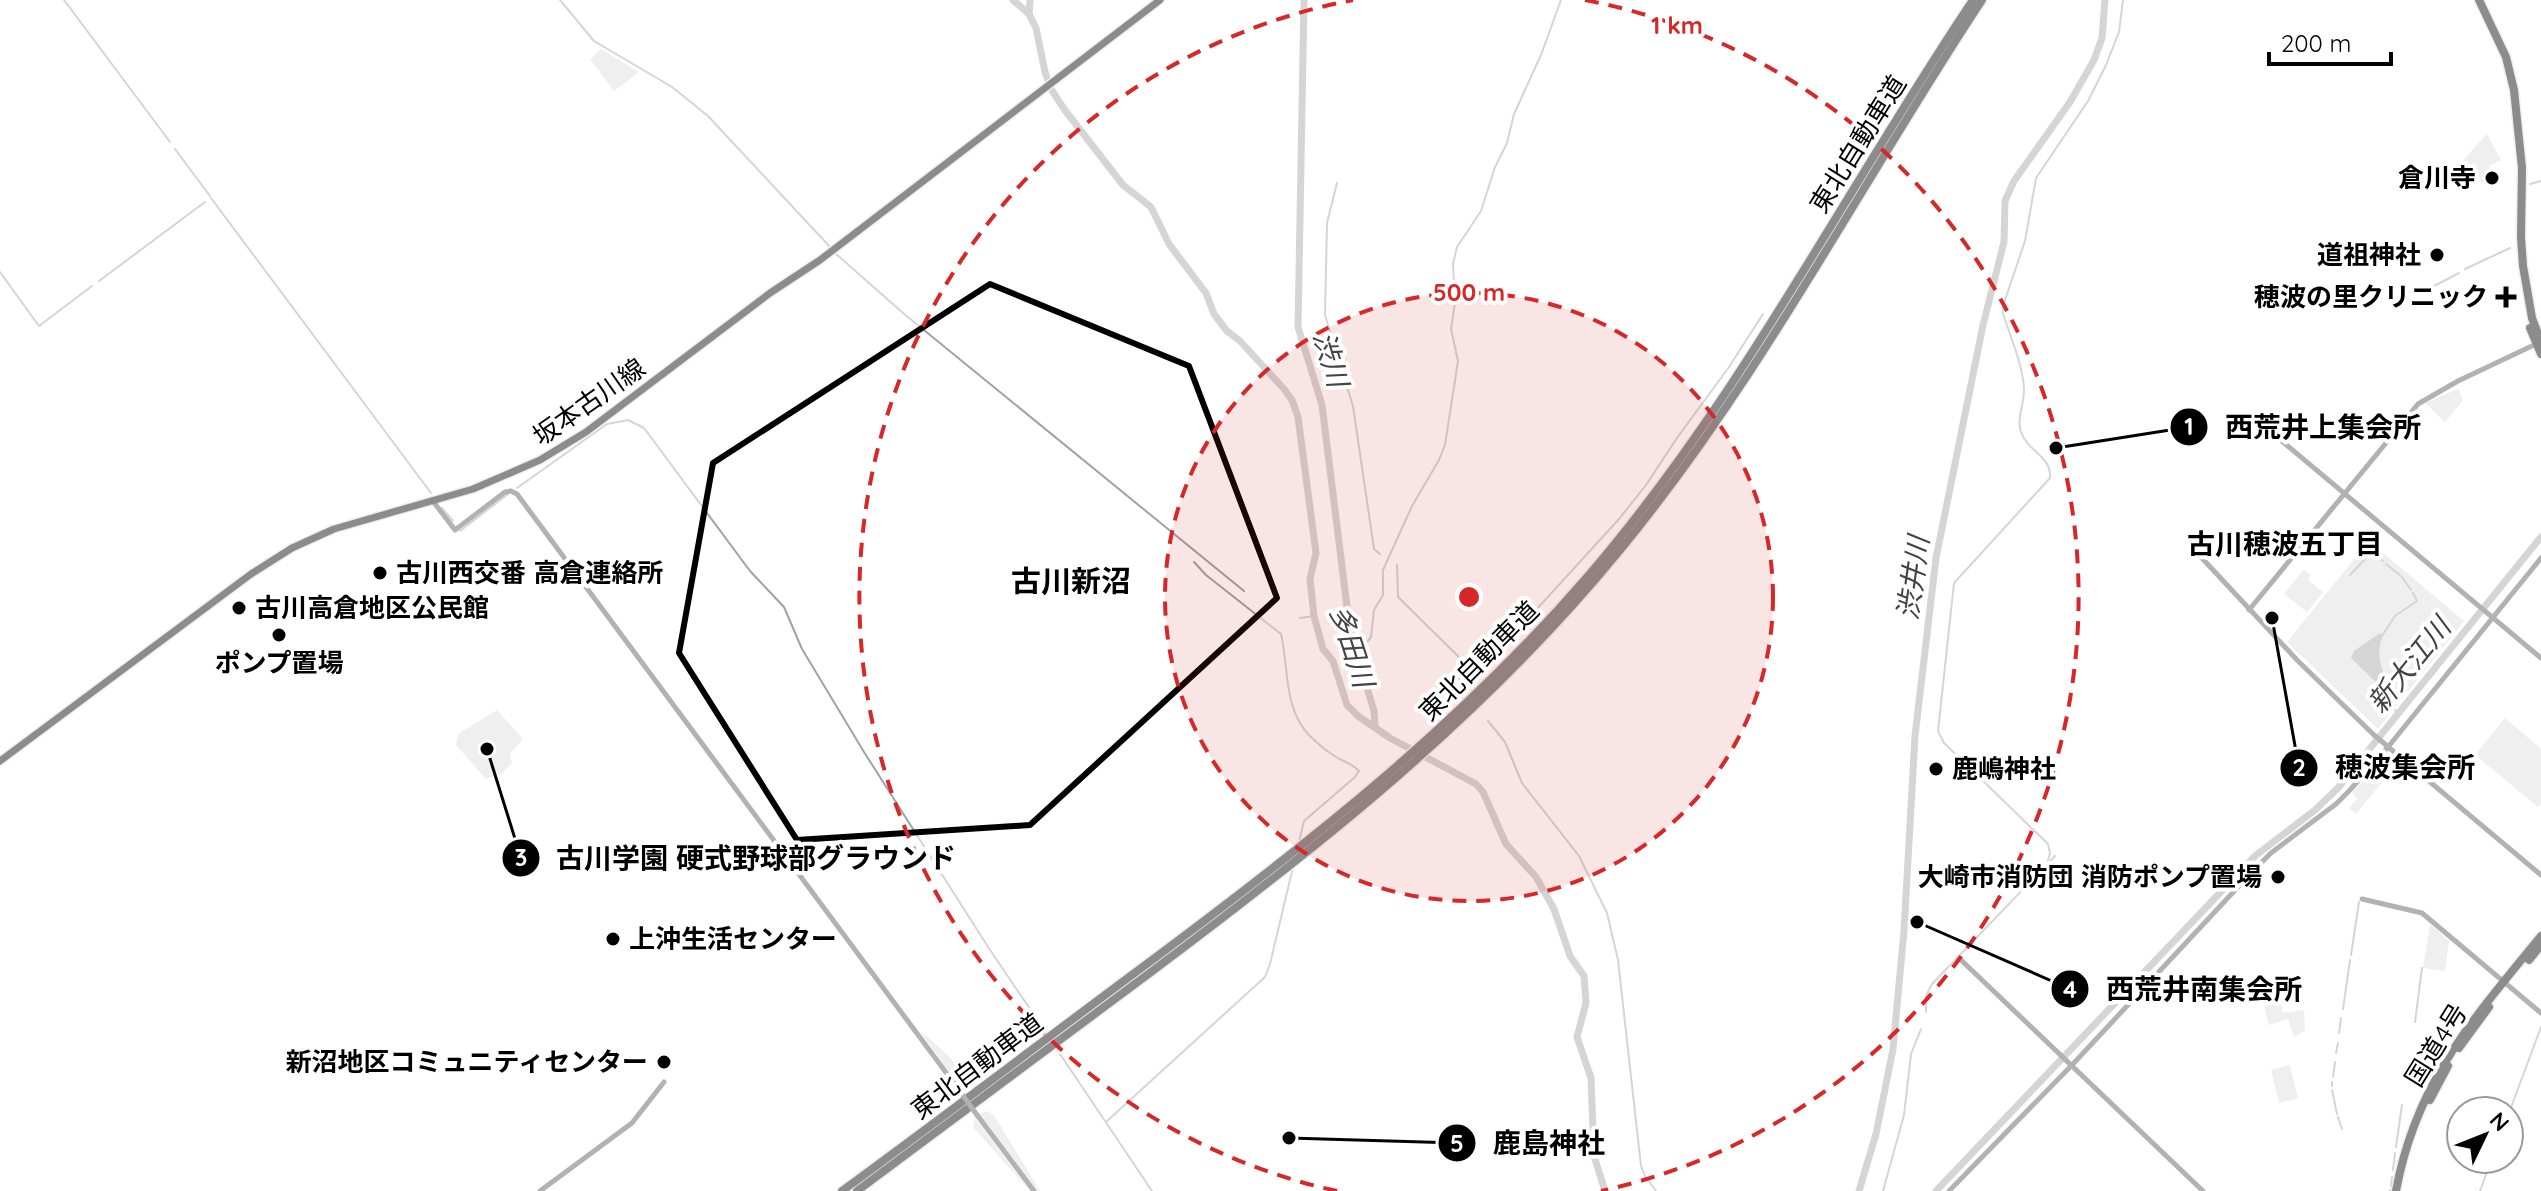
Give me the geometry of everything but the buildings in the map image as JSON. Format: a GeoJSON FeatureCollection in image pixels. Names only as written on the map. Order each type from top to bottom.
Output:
{"type":"FeatureCollection","features":[{"type":"Feature","properties":{"kind":"highway","name":"東北自動車道"},"geometry":{"type":"LineString","coordinates":[[1447,728],[1623,535],[1684,455],[1764,335],[1907,101],[1973,0]]}},
{"type":"Feature","properties":{"kind":"highway","name":"東北自動車道"},"geometry":{"type":"LineString","coordinates":[[857,1191],[1308,854],[1561,619],[1690,460],[1770,339],[1913,105],[1982,0]]}},
{"type":"Feature","properties":{"kind":"highway"},"geometry":{"type":"LineString","coordinates":[[2479,0],[2506,57],[2514,90],[2522,168],[2519,278],[2526,317],[2541,354]]}},
{"type":"Feature","properties":{"kind":"highway","name":"東北自動車道"},"geometry":{"type":"LineString","coordinates":[[842,1191],[1290,857],[1403,768]]}},
{"type":"Feature","properties":{"kind":"highway","name":"国道4号"},"geometry":{"type":"LineString","coordinates":[[2505,983],[2541,936]]}},
{"type":"Feature","properties":{"kind":"highway","name":"国道4号"},"geometry":{"type":"LineString","coordinates":[[2399,1191],[2409,1137],[2431,1084],[2466,1027],[2541,945]]}},
{"type":"Feature","properties":{"kind":"main road","name":"坂本古川線"},"geometry":{"type":"LineString","coordinates":[[0,761],[281,555],[314,537],[356,521],[473,489],[513,474],[571,442],[829,252],[1160,0]]}},
{"type":"Feature","properties":{"kind":"street"},"geometry":{"type":"LineString","coordinates":[[2249,610],[2410,412],[2426,398],[2538,343]]}},
{"type":"Feature","properties":{"kind":"street"},"geometry":{"type":"LineString","coordinates":[[2253,417],[2541,658]]}},
{"type":"Feature","properties":{"kind":"street"},"geometry":{"type":"LineString","coordinates":[[432,500],[455,530],[505,492],[517,494],[1034,1191]]}},
{"type":"Feature","properties":{"kind":"street"},"geometry":{"type":"LineString","coordinates":[[2200,556],[2249,610],[2374,735],[2541,875]]}},
{"type":"Feature","properties":{"kind":"street"},"geometry":{"type":"LineString","coordinates":[[1949,1191],[2271,853],[2336,804],[2388,747],[2541,558]]}},
{"type":"Feature","properties":{"kind":"street"},"geometry":{"type":"LineString","coordinates":[[2362,899],[2422,913],[2541,1013]]}},
{"type":"Feature","properties":{"kind":"street"},"geometry":{"type":"LineString","coordinates":[[1960,959],[2203,1191]]}},
{"type":"Feature","properties":{"kind":"street"},"geometry":{"type":"LineString","coordinates":[[540,1191],[632,1123],[664,1082]]}},
{"type":"Feature","properties":{"kind":"highlighted area"},"geometry":{"type":"Polygon","coordinates":[[[990,284],[1189,366],[1277,598],[1030,825],[797,840],[679,653],[713,463],[990,284]]]}},
{"type":"Feature","properties":{"kind":"shaded area"},"geometry":{"type":"Polygon","coordinates":[[[601,49],[639,72],[614,91],[590,59],[601,49]]]}},
{"type":"Feature","properties":{"kind":"shaded area"},"geometry":{"type":"Polygon","coordinates":[[[2487,134],[2501,160],[2489,166],[2494,178],[2482,183],[2477,174],[2464,179],[2457,167],[2487,134]]]}},
{"type":"Feature","properties":{"kind":"shaded area"},"geometry":{"type":"Polygon","coordinates":[[[2458,389],[2463,400],[2445,422],[2425,403],[2458,389]]]}},
{"type":"Feature","properties":{"kind":"shaded area"},"geometry":{"type":"Polygon","coordinates":[[[2369,541],[2464,621],[2378,729],[2287,642],[2369,541]]]}},
{"type":"Feature","properties":{"kind":"shaded area"},"geometry":{"type":"Polygon","coordinates":[[[2304,569],[2311,575],[2308,580],[2323,592],[2307,612],[2284,594],[2304,569]]]}},
{"type":"Feature","properties":{"kind":"shaded area"},"geometry":{"type":"Polygon","coordinates":[[[2380,633],[2383,636],[2380,663],[2393,688],[2394,702],[2390,706],[2386,692],[2351,658],[2354,651],[2380,633]]]}},
{"type":"Feature","properties":{"kind":"shaded area"},"geometry":{"type":"Polygon","coordinates":[[[497,710],[523,739],[510,754],[512,763],[501,774],[486,779],[456,745],[458,734],[497,710]]]}},
{"type":"Feature","properties":{"kind":"shaded area"},"geometry":{"type":"Polygon","coordinates":[[[2505,718],[2541,749],[2541,803],[2538,807],[2475,755],[2505,718]]]}},
{"type":"Feature","properties":{"kind":"shaded area"},"geometry":{"type":"Polygon","coordinates":[[[2386,755],[2396,765],[2356,814],[2349,808],[2359,800],[2352,793],[2386,755]]]}},
{"type":"Feature","properties":{"kind":"shaded area"},"geometry":{"type":"Polygon","coordinates":[[[2430,924],[2449,941],[2445,971],[2423,968],[2430,924]]]}},
{"type":"Feature","properties":{"kind":"shaded area"},"geometry":{"type":"Polygon","coordinates":[[[2280,1002],[2283,1013],[2304,1010],[2305,1031],[2294,1037],[2288,1019],[2269,1025],[2264,1006],[2280,1002]]]}},
{"type":"Feature","properties":{"kind":"shaded area"},"geometry":{"type":"Polygon","coordinates":[[[922,1034],[956,1065],[965,1085],[961,1088],[922,1034]]]}},
{"type":"Feature","properties":{"kind":"shaded area"},"geometry":{"type":"Polygon","coordinates":[[[2290,1065],[2298,1098],[2279,1103],[2271,1070],[2290,1065]]]}},
{"type":"Feature","properties":{"kind":"shaded area"},"geometry":{"type":"Polygon","coordinates":[[[987,1111],[994,1115],[1040,1191],[979,1114],[987,1111]]]}},
{"type":"Feature","properties":{"kind":"shaded area"},"geometry":{"type":"Polygon","coordinates":[[[975,1118],[1030,1191],[973,1127],[975,1118]]]}},
{"type":"Feature","properties":{"kind":"waterway"},"geometry":{"type":"LineString","coordinates":[[64,0],[170,142]]}},
{"type":"Feature","properties":{"kind":"waterway"},"geometry":{"type":"LineString","coordinates":[[560,0],[594,41],[672,87],[708,116],[831,248]]}},
{"type":"Feature","properties":{"kind":"waterway"},"geometry":{"type":"LineString","coordinates":[[1013,0],[1029,14]]}},
{"type":"Feature","properties":{"kind":"waterway","name":"多田川"},"geometry":{"type":"LineString","coordinates":[[1030,0],[1029,14],[1036,28],[1045,72],[1051,89],[1064,109],[1123,185],[1151,207],[1169,244],[1206,293],[1214,314],[1227,331],[1240,341],[1292,400],[1298,417],[1316,553],[1310,579],[1314,616],[1323,649],[1333,661],[1347,705],[1390,738],[1476,784],[1483,792],[1506,844],[1536,877],[1554,909],[1570,956],[1584,976],[1586,1003],[1577,1037],[1591,1078],[1594,1156],[1605,1191]]}},
{"type":"Feature","properties":{"kind":"waterway","name":"渋川"},"geometry":{"type":"LineString","coordinates":[[1304,0],[1298,327],[1322,405],[1350,631],[1374,711],[1375,726]]}},
{"type":"Feature","properties":{"kind":"waterway"},"geometry":{"type":"LineString","coordinates":[[1357,654],[1371,637],[1374,610],[1383,595],[1383,570],[1412,506],[1445,445],[1458,361],[1451,329],[1455,303],[1453,264],[1457,247],[1481,211],[1495,167],[1507,143],[1514,114],[1541,55],[1561,0]]}},
{"type":"Feature","properties":{"kind":"waterway","name":"渋井川"},"geometry":{"type":"LineString","coordinates":[[1859,1191],[1876,1134],[1893,1049],[1904,931],[1915,736],[1936,558],[1983,325],[2004,242],[2005,201],[2014,181],[2070,102],[2094,60],[2102,38],[2105,0]]}},
{"type":"Feature","properties":{"kind":"waterway"},"geometry":{"type":"LineString","coordinates":[[2047,864],[2050,853],[2048,844],[1944,743],[1938,731],[1954,583],[2050,478],[2047,464],[2021,432],[2023,379],[2003,306],[2025,241],[2036,178],[2088,101],[2106,65],[2119,32],[2123,0]]}},
{"type":"Feature","properties":{"kind":"waterway"},"geometry":{"type":"LineString","coordinates":[[175,149],[210,196]]}},
{"type":"Feature","properties":{"kind":"waterway"},"geometry":{"type":"LineString","coordinates":[[2530,184],[2541,181]]}},
{"type":"Feature","properties":{"kind":"waterway"},"geometry":{"type":"LineString","coordinates":[[1337,183],[1327,223],[1325,315],[1353,406],[1374,549],[1380,554]]}},
{"type":"Feature","properties":{"kind":"waterway"},"geometry":{"type":"LineString","coordinates":[[211,198],[431,493]]}},
{"type":"Feature","properties":{"kind":"waterway"},"geometry":{"type":"LineString","coordinates":[[99,281],[205,202]]}},
{"type":"Feature","properties":{"kind":"waterway"},"geometry":{"type":"LineString","coordinates":[[2465,269],[2510,248]]}},
{"type":"Feature","properties":{"kind":"waterway"},"geometry":{"type":"LineString","coordinates":[[835,253],[903,313],[1244,591]]}},
{"type":"Feature","properties":{"kind":"waterway"},"geometry":{"type":"LineString","coordinates":[[0,272],[39,326],[92,286]]}},
{"type":"Feature","properties":{"kind":"waterway"},"geometry":{"type":"LineString","coordinates":[[2434,286],[2459,273]]}},
{"type":"Feature","properties":{"kind":"waterway"},"geometry":{"type":"LineString","coordinates":[[1457,690],[1455,684],[1474,671],[1515,633],[1619,519],[1729,367],[1763,314]]}},
{"type":"Feature","properties":{"kind":"waterway"},"geometry":{"type":"LineString","coordinates":[[517,488],[607,424],[628,420],[644,428],[750,571],[784,607],[802,649],[864,752],[1043,1028]]}},
{"type":"Feature","properties":{"kind":"waterway"},"geometry":{"type":"LineString","coordinates":[[460,531],[508,494]]}},
{"type":"Feature","properties":{"kind":"waterway"},"geometry":{"type":"LineString","coordinates":[[442,508],[453,521]]}},
{"type":"Feature","properties":{"kind":"waterway","name":"新大江川"},"geometry":{"type":"LineString","coordinates":[[1936,1191],[2255,856],[2315,810],[2338,788],[2541,537]]}},
{"type":"Feature","properties":{"kind":"waterway"},"geometry":{"type":"LineString","coordinates":[[2350,575],[2368,556],[2376,556],[2383,561]]}},
{"type":"Feature","properties":{"kind":"waterway"},"geometry":{"type":"LineString","coordinates":[[1194,562],[1281,634],[1288,687],[1301,724],[1324,748],[1359,771],[1304,821],[1299,842]]}},
{"type":"Feature","properties":{"kind":"waterway"},"geometry":{"type":"LineString","coordinates":[[2386,564],[2402,577],[2411,590]]}},
{"type":"Feature","properties":{"kind":"waterway"},"geometry":{"type":"LineString","coordinates":[[1397,565],[1398,597],[1466,664],[1466,671],[1459,679]]}},
{"type":"Feature","properties":{"kind":"waterway"},"geometry":{"type":"LineString","coordinates":[[2382,636],[2395,616],[2417,601],[2413,593]]}},
{"type":"Feature","properties":{"kind":"waterway"},"geometry":{"type":"LineString","coordinates":[[1300,618],[1314,616]]}},
{"type":"Feature","properties":{"kind":"waterway"},"geometry":{"type":"LineString","coordinates":[[2391,704],[2398,715]]}},
{"type":"Feature","properties":{"kind":"waterway"},"geometry":{"type":"LineString","coordinates":[[1488,721],[1505,742],[1522,783],[1579,856],[1607,913],[1618,960],[1641,1166],[1656,1191]]}},
{"type":"Feature","properties":{"kind":"waterway"},"geometry":{"type":"LineString","coordinates":[[1926,1012],[1926,996],[1932,984],[2055,856]]}},
{"type":"Feature","properties":{"kind":"waterway"},"geometry":{"type":"LineString","coordinates":[[1107,1121],[1265,977],[1293,867]]}},
{"type":"Feature","properties":{"kind":"waterway"},"geometry":{"type":"LineString","coordinates":[[2351,955],[2359,902]]}},
{"type":"Feature","properties":{"kind":"waterway"},"geometry":{"type":"LineString","coordinates":[[2343,1009],[2350,960]]}},
{"type":"Feature","properties":{"kind":"waterway"},"geometry":{"type":"LineString","coordinates":[[2415,1022],[2422,968]]}},
{"type":"Feature","properties":{"kind":"waterway"},"geometry":{"type":"LineString","coordinates":[[2339,1033],[2341,1018]]}},
{"type":"Feature","properties":{"kind":"waterway"},"geometry":{"type":"LineString","coordinates":[[2516,1095],[2541,1027]]}},
{"type":"Feature","properties":{"kind":"waterway"},"geometry":{"type":"LineString","coordinates":[[1883,1191],[1904,1115],[1911,1054],[1921,1029]]}},
{"type":"Feature","properties":{"kind":"waterway"},"geometry":{"type":"LineString","coordinates":[[2336,1053],[2338,1043]]}},
{"type":"Feature","properties":{"kind":"waterway"},"geometry":{"type":"LineString","coordinates":[[1060,1054],[1152,1191]]}},
{"type":"Feature","properties":{"kind":"waterway"},"geometry":{"type":"LineString","coordinates":[[2333,1077],[2335,1062]]}},
{"type":"Feature","properties":{"kind":"waterway"},"geometry":{"type":"LineString","coordinates":[[2332,1090],[2337,1114]]}},
{"type":"Feature","properties":{"kind":"waterway"},"geometry":{"type":"LineString","coordinates":[[2396,1147],[2402,1105]]}},
{"type":"Feature","properties":{"kind":"waterway"},"geometry":{"type":"LineString","coordinates":[[2338,1117],[2342,1129]]}},
{"type":"Feature","properties":{"kind":"waterway"},"geometry":{"type":"LineString","coordinates":[[2393,1170],[2395,1153]]}},
{"type":"Feature","properties":{"kind":"waterway"},"geometry":{"type":"LineString","coordinates":[[2480,1191],[2486,1175]]}},
{"type":"Feature","properties":{"kind":"waterway"},"geometry":{"type":"LineString","coordinates":[[2391,1186],[2392,1177]]}},
{"type":"Feature","properties":{"kind":"place","name":"倉川寺"},"geometry":{"type":"Point","coordinates":[2492,178]}},
{"type":"Feature","properties":{"kind":"place","name":"道祖神社"},"geometry":{"type":"Point","coordinates":[2437,255]}},
{"type":"Feature","properties":{"kind":"place","name":"穂波の里クリニック"},"geometry":{"type":"Point","coordinates":[2506,297]}},
{"type":"Feature","properties":{"kind":"place","name":"西荒井上集会所"},"geometry":{"type":"Point","coordinates":[2056,448]}},
{"type":"Feature","properties":{"kind":"place","name":"古川西交番 高倉連絡所"},"geometry":{"type":"Point","coordinates":[380,573]}},
{"type":"Feature","properties":{"kind":"place","name":"古川高倉地区公民館"},"geometry":{"type":"Point","coordinates":[239,608]}},
{"type":"Feature","properties":{"kind":"place","name":"穂波集会所"},"geometry":{"type":"Point","coordinates":[2272,618]}},
{"type":"Feature","properties":{"kind":"place","name":"ポンプ置場"},"geometry":{"type":"Point","coordinates":[279,635]}},
{"type":"Feature","properties":{"kind":"place","name":"古川学園 硬式野球部グラウンド"},"geometry":{"type":"Point","coordinates":[487,749]}},
{"type":"Feature","properties":{"kind":"place","name":"鹿嶋神社"},"geometry":{"type":"Point","coordinates":[1936,769]}},
{"type":"Feature","properties":{"kind":"place","name":"大崎市消防団 消防ポンプ置場"},"geometry":{"type":"Point","coordinates":[2278,877]}},
{"type":"Feature","properties":{"kind":"place","name":"西荒井南集会所"},"geometry":{"type":"Point","coordinates":[1917,922]}},
{"type":"Feature","properties":{"kind":"place","name":"上沖生活センター"},"geometry":{"type":"Point","coordinates":[613,939]}},
{"type":"Feature","properties":{"kind":"place","name":"新沼地区コミュニティセンター"},"geometry":{"type":"Point","coordinates":[664,1062]}},
{"type":"Feature","properties":{"kind":"place","name":"鹿島神社"},"geometry":{"type":"Point","coordinates":[1289,1138]}},
{"type":"Feature","properties":{"kind":"district","name":"古川穂波五丁目"},"geometry":{"type":"Point","coordinates":[2285,544]}},
{"type":"Feature","properties":{"kind":"district","name":"古川新沼"},"geometry":{"type":"Point","coordinates":[1071,582]}}]}
